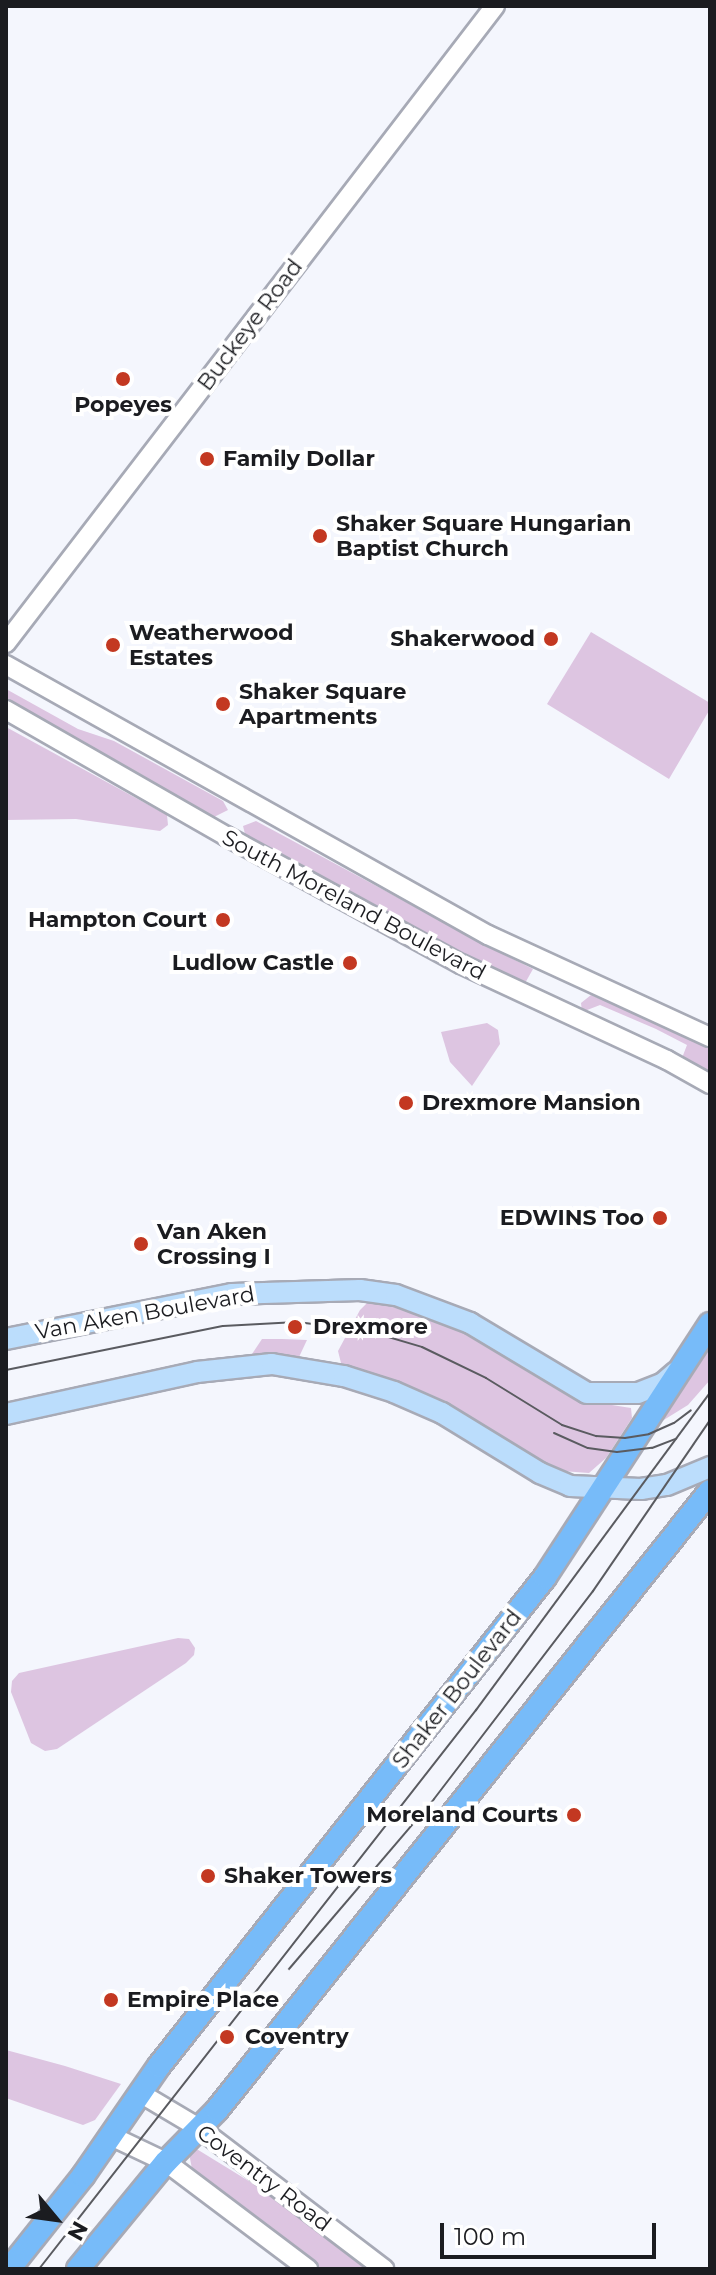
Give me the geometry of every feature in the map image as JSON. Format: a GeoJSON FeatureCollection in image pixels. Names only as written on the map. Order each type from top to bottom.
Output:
{"type":"FeatureCollection","features":[{"type":"Feature","properties":{"kind":"main road","name":"Van Aken Boulevard"},"geometry":{"type":"LineString","coordinates":[[6,1339],[200,1298],[285,1290],[360,1290],[409,1299],[470,1323],[587,1393],[613,1395],[651,1389],[682,1366]]}},
{"type":"Feature","properties":{"kind":"main road","name":"Shaker Boulevard"},"geometry":{"type":"LineString","coordinates":[[9,2269],[111,2136],[140,2093],[545,1577],[710,1324]]}},
{"type":"Feature","properties":{"kind":"main road"},"geometry":{"type":"LineString","coordinates":[[6,1414],[227,1367],[290,1365],[344,1376],[394,1392],[442,1413],[556,1481],[577,1488],[667,1485],[710,1467]]}},
{"type":"Feature","properties":{"kind":"main road"},"geometry":{"type":"LineString","coordinates":[[78,2269],[166,2162],[217,2110],[710,1491]]}},
{"type":"Feature","properties":{"kind":"street","name":"Buckeye Road"},"geometry":{"type":"LineString","coordinates":[[6,643],[495,6]]}},
{"type":"Feature","properties":{"kind":"street","name":"South Moreland Boulevard"},"geometry":{"type":"LineString","coordinates":[[6,665],[488,935],[710,1037]]}},
{"type":"Feature","properties":{"kind":"street","name":"South Moreland Boulevard"},"geometry":{"type":"LineString","coordinates":[[6,710],[226,836],[461,964],[667,1060],[710,1084]]}},
{"type":"Feature","properties":{"kind":"street","name":"Coventry Road"},"geometry":{"type":"LineString","coordinates":[[140,2093],[199,2128],[384,2269]]}},
{"type":"Feature","properties":{"kind":"street","name":"Coventry Road"},"geometry":{"type":"LineString","coordinates":[[111,2136],[166,2162],[308,2269]]}},
{"type":"Feature","properties":{"kind":"shaded area"},"geometry":{"type":"Polygon","coordinates":[[[591,632],[710,703],[710,709],[669,779],[547,704],[591,632]]]}},
{"type":"Feature","properties":{"kind":"shaded area"},"geometry":{"type":"Polygon","coordinates":[[[6,689],[78,729],[114,741],[223,801],[228,810],[214,817],[6,701],[6,689]]]}},
{"type":"Feature","properties":{"kind":"shaded area"},"geometry":{"type":"Polygon","coordinates":[[[6,727],[167,815],[168,825],[160,831],[76,819],[6,820],[6,727]]]}},
{"type":"Feature","properties":{"kind":"shaded area"},"geometry":{"type":"Polygon","coordinates":[[[256,821],[533,969],[524,985],[245,834],[243,826],[256,821]]]}},
{"type":"Feature","properties":{"kind":"shaded area"},"geometry":{"type":"Polygon","coordinates":[[[591,995],[710,1046],[710,1074],[682,1058],[687,1045],[656,1029],[600,1005],[582,1012],[581,1003],[591,995]]]}},
{"type":"Feature","properties":{"kind":"shaded area"},"geometry":{"type":"Polygon","coordinates":[[[487,1023],[498,1030],[500,1044],[472,1086],[450,1062],[441,1032],[487,1023]]]}},
{"type":"Feature","properties":{"kind":"shaded area"},"geometry":{"type":"Polygon","coordinates":[[[376,1301],[455,1328],[493,1347],[580,1400],[631,1408],[632,1418],[606,1458],[589,1473],[562,1471],[536,1460],[434,1398],[341,1363],[338,1351],[360,1310],[367,1303],[376,1301]]]}},
{"type":"Feature","properties":{"kind":"shaded area"},"geometry":{"type":"Polygon","coordinates":[[[262,1339],[307,1340],[299,1357],[253,1358],[252,1354],[262,1339]]]}},
{"type":"Feature","properties":{"kind":"shaded area"},"geometry":{"type":"Polygon","coordinates":[[[710,1343],[710,1380],[688,1405],[654,1426],[710,1343]]]}},
{"type":"Feature","properties":{"kind":"shaded area"},"geometry":{"type":"Polygon","coordinates":[[[178,1638],[189,1639],[195,1648],[194,1655],[186,1663],[57,1749],[45,1751],[31,1743],[11,1692],[12,1681],[19,1673],[178,1638]]]}},
{"type":"Feature","properties":{"kind":"shaded area"},"geometry":{"type":"Polygon","coordinates":[[[6,2050],[121,2084],[95,2120],[83,2125],[6,2098],[6,2050]]]}},
{"type":"Feature","properties":{"kind":"shaded area"},"geometry":{"type":"Polygon","coordinates":[[[195,2148],[283,2202],[370,2269],[319,2269],[192,2169],[189,2153],[195,2148]]]}},
{"type":"Feature","properties":{"kind":"tram line"},"geometry":{"type":"LineString","coordinates":[[6,1370],[223,1326],[297,1322],[368,1331],[422,1347],[486,1378],[562,1425],[596,1436],[625,1438],[649,1434],[674,1423],[691,1410]]}},
{"type":"Feature","properties":{"kind":"tram line"},"geometry":{"type":"LineString","coordinates":[[39,2269],[476,1710],[710,1393]]}},
{"type":"Feature","properties":{"kind":"tram line"},"geometry":{"type":"LineString","coordinates":[[289,1969],[434,1799],[593,1591],[710,1420]]}},
{"type":"Feature","properties":{"kind":"tram line"},"geometry":{"type":"LineString","coordinates":[[554,1433],[588,1448],[617,1452],[652,1448],[676,1439]]}},
{"type":"Feature","properties":{"kind":"place","name":"Popeyes"},"geometry":{"type":"Point","coordinates":[123,379]}},
{"type":"Feature","properties":{"kind":"place","name":"Family Dollar"},"geometry":{"type":"Point","coordinates":[207,459]}},
{"type":"Feature","properties":{"kind":"place","name":"Shaker Square Hungarian Baptist Church"},"geometry":{"type":"Point","coordinates":[320,536]}},
{"type":"Feature","properties":{"kind":"place","name":"Shakerwood"},"geometry":{"type":"Point","coordinates":[551,639]}},
{"type":"Feature","properties":{"kind":"place","name":"Weatherwood Estates"},"geometry":{"type":"Point","coordinates":[113,645]}},
{"type":"Feature","properties":{"kind":"place","name":"Shaker Square Apartments"},"geometry":{"type":"Point","coordinates":[223,704]}},
{"type":"Feature","properties":{"kind":"place","name":"Hampton Court"},"geometry":{"type":"Point","coordinates":[223,920]}},
{"type":"Feature","properties":{"kind":"place","name":"Ludlow Castle"},"geometry":{"type":"Point","coordinates":[350,963]}},
{"type":"Feature","properties":{"kind":"place","name":"Drexmore Mansion"},"geometry":{"type":"Point","coordinates":[406,1103]}},
{"type":"Feature","properties":{"kind":"place","name":"EDWINS Too"},"geometry":{"type":"Point","coordinates":[660,1218]}},
{"type":"Feature","properties":{"kind":"place","name":"Van Aken Crossing I"},"geometry":{"type":"Point","coordinates":[141,1244]}},
{"type":"Feature","properties":{"kind":"place","name":"Drexmore"},"geometry":{"type":"Point","coordinates":[295,1327]}},
{"type":"Feature","properties":{"kind":"place","name":"Moreland Courts"},"geometry":{"type":"Point","coordinates":[574,1815]}},
{"type":"Feature","properties":{"kind":"place","name":"Shaker Towers"},"geometry":{"type":"Point","coordinates":[208,1876]}},
{"type":"Feature","properties":{"kind":"place","name":"Empire Place"},"geometry":{"type":"Point","coordinates":[111,2000]}},
{"type":"Feature","properties":{"kind":"place","name":"Coventry"},"geometry":{"type":"Point","coordinates":[227,2037]}}]}
